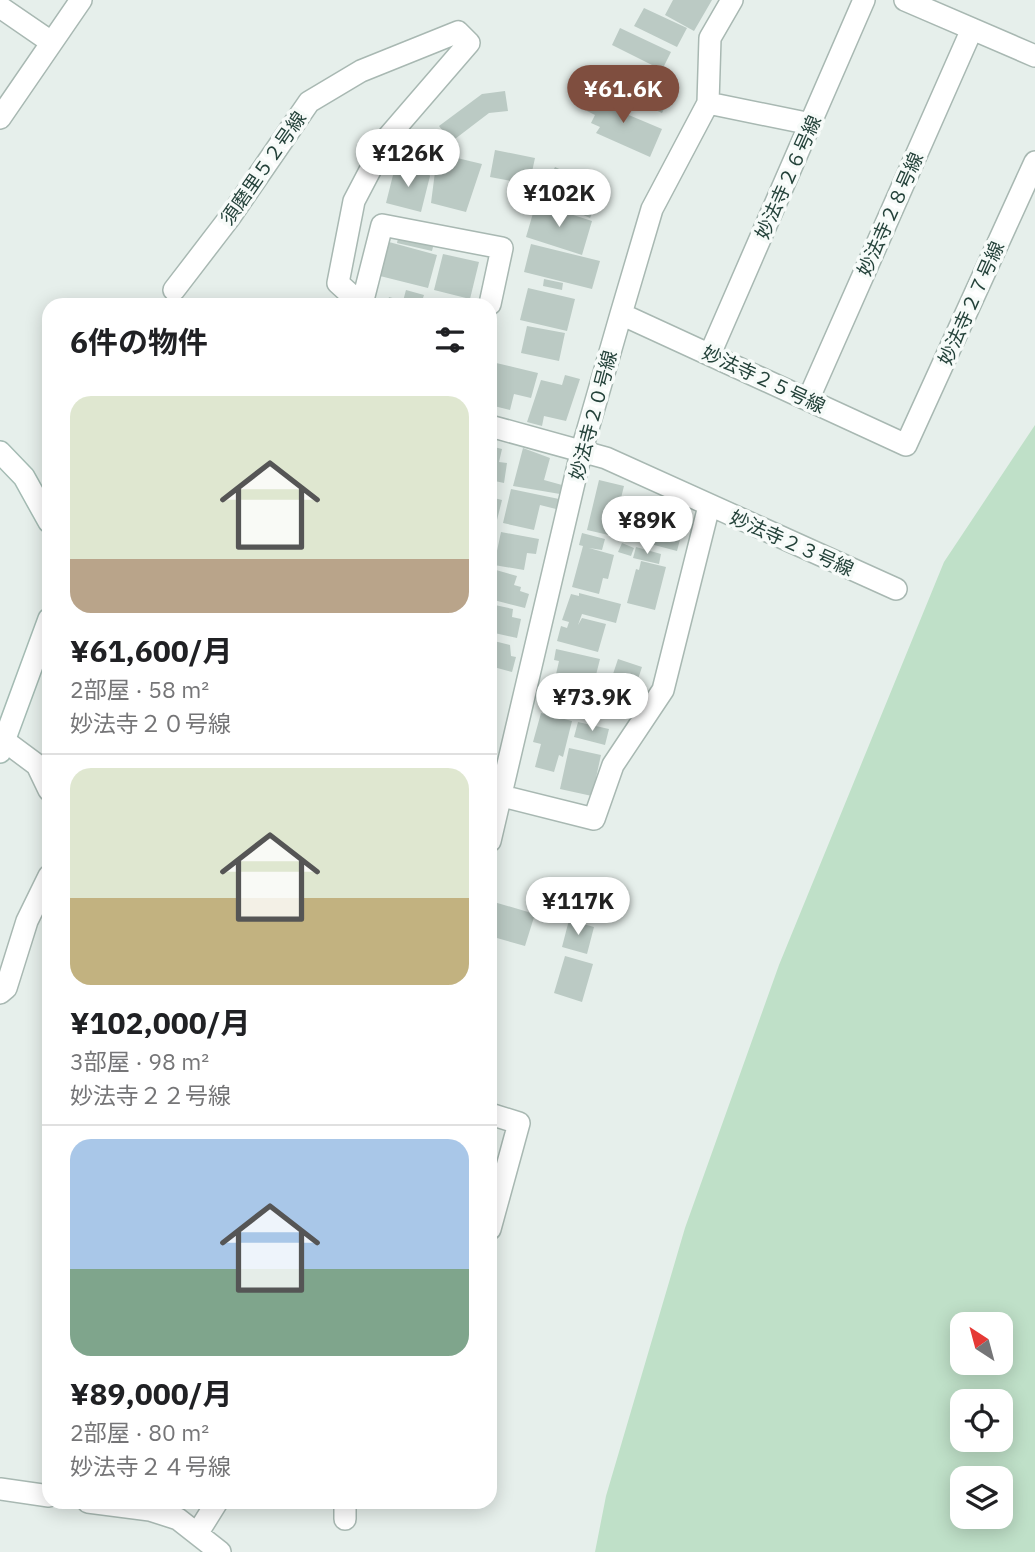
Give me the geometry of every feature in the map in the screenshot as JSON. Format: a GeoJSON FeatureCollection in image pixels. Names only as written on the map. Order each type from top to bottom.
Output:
{"type":"FeatureCollection","features":[{"type":"Feature","properties":{"kind":"street"},"geometry":{"type":"LineString","coordinates":[[0,118],[81,0]]}},
{"type":"Feature","properties":{"kind":"street"},"geometry":{"type":"LineString","coordinates":[[732,0],[710,38],[708,103],[811,124]]}},
{"type":"Feature","properties":{"kind":"street","name":"妙法寺２６号線"},"geometry":{"type":"LineString","coordinates":[[710,354],[864,0]]}},
{"type":"Feature","properties":{"kind":"street"},"geometry":{"type":"LineString","coordinates":[[905,0],[1035,56]]}},
{"type":"Feature","properties":{"kind":"street"},"geometry":{"type":"LineString","coordinates":[[0,7],[51,42]]}},
{"type":"Feature","properties":{"kind":"street","name":"妙法寺２８号線"},"geometry":{"type":"LineString","coordinates":[[808,400],[972,29]]}},
{"type":"Feature","properties":{"kind":"street","name":"須磨里５２号線"},"geometry":{"type":"LineString","coordinates":[[173,290],[230,217],[309,102],[360,71],[458,32],[469,43],[387,138],[354,201],[338,283],[354,298]]}},
{"type":"Feature","properties":{"kind":"street","name":"妙法寺２０号線"},"geometry":{"type":"LineString","coordinates":[[497,790],[581,453],[652,209],[708,103]]}},
{"type":"Feature","properties":{"kind":"street","name":"妙法寺２７号線"},"geometry":{"type":"LineString","coordinates":[[906,445],[1035,162]]}},
{"type":"Feature","properties":{"kind":"street"},"geometry":{"type":"LineString","coordinates":[[363,298],[382,225],[502,248],[491,298]]}},
{"type":"Feature","properties":{"kind":"street","name":"妙法寺２５号線"},"geometry":{"type":"LineString","coordinates":[[621,314],[906,445]]}},
{"type":"Feature","properties":{"kind":"street","name":"妙法寺２３号線"},"geometry":{"type":"LineString","coordinates":[[497,428],[606,458],[896,589]]}},
{"type":"Feature","properties":{"kind":"street"},"geometry":{"type":"LineString","coordinates":[[0,452],[24,477],[42,509]]}},
{"type":"Feature","properties":{"kind":"street"},"geometry":{"type":"LineString","coordinates":[[497,794],[594,819],[613,765],[663,690],[709,506]]}},
{"type":"Feature","properties":{"kind":"street"},"geometry":{"type":"LineString","coordinates":[[42,638],[3,747],[37,765],[42,775]]}},
{"type":"Feature","properties":{"kind":"street"},"geometry":{"type":"LineString","coordinates":[[0,993],[6,988],[27,921],[42,890]]}},
{"type":"Feature","properties":{"kind":"street"},"geometry":{"type":"LineString","coordinates":[[497,1116],[519,1123],[497,1203]]}},
{"type":"Feature","properties":{"kind":"street"},"geometry":{"type":"LineString","coordinates":[[0,1489],[42,1495]]}},
{"type":"Feature","properties":{"kind":"street"},"geometry":{"type":"LineString","coordinates":[[142,1509],[178,1519],[219,1552]]}},
{"type":"Feature","properties":{"kind":"street"},"geometry":{"type":"LineString","coordinates":[[197,1534],[213,1509]]}},
{"type":"Feature","properties":{"kind":"green space"},"geometry":{"type":"Polygon","coordinates":[[[1035,425],[1035,1552],[595,1552],[606,1496],[685,1228],[779,965],[944,562],[1035,425]]]}},
{"type":"Feature","properties":{"kind":"building"},"geometry":{"type":"Polygon","coordinates":[[[673,0],[712,0],[694,31],[665,15],[673,0]]]}},
{"type":"Feature","properties":{"kind":"building"},"geometry":{"type":"Polygon","coordinates":[[[644,8],[687,28],[677,47],[634,26],[644,8]]]}},
{"type":"Feature","properties":{"kind":"building"},"geometry":{"type":"Polygon","coordinates":[[[620,28],[671,52],[662,70],[612,45],[620,28]]]}},
{"type":"Feature","properties":{"kind":"building"},"geometry":{"type":"Polygon","coordinates":[[[620,68],[672,93],[662,113],[610,89],[620,68]]]}},
{"type":"Feature","properties":{"kind":"building"},"geometry":{"type":"Polygon","coordinates":[[[505,91],[508,111],[489,113],[451,142],[439,126],[482,94],[505,91]]]}},
{"type":"Feature","properties":{"kind":"building"},"geometry":{"type":"Polygon","coordinates":[[[595,92],[627,106],[624,113],[662,129],[650,157],[596,133],[600,127],[591,123],[595,115],[587,111],[595,92]]]}},
{"type":"Feature","properties":{"kind":"building"},"geometry":{"type":"Polygon","coordinates":[[[495,150],[535,158],[530,181],[527,181],[525,189],[515,187],[516,182],[490,177],[495,150]]]}},
{"type":"Feature","properties":{"kind":"building"},"geometry":{"type":"Polygon","coordinates":[[[453,157],[482,164],[466,212],[431,203],[436,164],[450,167],[453,157]]]}},
{"type":"Feature","properties":{"kind":"building"},"geometry":{"type":"Polygon","coordinates":[[[395,167],[427,171],[430,176],[421,212],[386,203],[395,167]]]}},
{"type":"Feature","properties":{"kind":"building"},"geometry":{"type":"Polygon","coordinates":[[[555,167],[570,174],[572,170],[605,185],[590,218],[541,196],[555,167]]]}},
{"type":"Feature","properties":{"kind":"building"},"geometry":{"type":"Polygon","coordinates":[[[536,203],[592,221],[582,255],[526,237],[536,203]]]}},
{"type":"Feature","properties":{"kind":"building"},"geometry":{"type":"Polygon","coordinates":[[[399,234],[434,243],[432,251],[397,243],[399,234]]]}},
{"type":"Feature","properties":{"kind":"building"},"geometry":{"type":"Polygon","coordinates":[[[389,242],[437,255],[428,288],[380,276],[389,242]]]}},
{"type":"Feature","properties":{"kind":"building"},"geometry":{"type":"Polygon","coordinates":[[[531,244],[600,261],[592,289],[524,272],[531,244]]]}},
{"type":"Feature","properties":{"kind":"building"},"geometry":{"type":"Polygon","coordinates":[[[443,254],[479,262],[470,298],[434,290],[443,254]]]}},
{"type":"Feature","properties":{"kind":"building"},"geometry":{"type":"Polygon","coordinates":[[[544,279],[563,283],[562,290],[543,286],[544,279]]]}},
{"type":"Feature","properties":{"kind":"building"},"geometry":{"type":"Polygon","coordinates":[[[528,288],[575,299],[567,331],[520,320],[528,288]]]}},
{"type":"Feature","properties":{"kind":"building"},"geometry":{"type":"Polygon","coordinates":[[[406,290],[424,295],[423,298],[404,298],[406,290]]]}},
{"type":"Feature","properties":{"kind":"building"},"geometry":{"type":"Polygon","coordinates":[[[527,326],[565,333],[559,361],[521,353],[527,326]]]}},
{"type":"Feature","properties":{"kind":"building"},"geometry":{"type":"Polygon","coordinates":[[[497,363],[538,373],[531,398],[514,394],[510,410],[497,407],[497,363]]]}},
{"type":"Feature","properties":{"kind":"building"},"geometry":{"type":"Polygon","coordinates":[[[565,375],[580,379],[566,421],[544,416],[542,426],[527,422],[541,380],[562,385],[565,375]]]}},
{"type":"Feature","properties":{"kind":"building"},"geometry":{"type":"Polygon","coordinates":[[[497,448],[502,449],[499,462],[507,463],[504,483],[497,482],[497,448]]]}},
{"type":"Feature","properties":{"kind":"building"},"geometry":{"type":"Polygon","coordinates":[[[523,448],[550,458],[544,480],[562,485],[560,494],[513,486],[523,448]]]}},
{"type":"Feature","properties":{"kind":"building"},"geometry":{"type":"Polygon","coordinates":[[[599,480],[624,486],[617,514],[631,517],[626,539],[587,530],[599,480]]]}},
{"type":"Feature","properties":{"kind":"building"},"geometry":{"type":"Polygon","coordinates":[[[511,489],[559,499],[556,509],[540,505],[534,530],[503,523],[511,489]]]}},
{"type":"Feature","properties":{"kind":"building"},"geometry":{"type":"Polygon","coordinates":[[[497,499],[502,500],[497,520],[497,499]]]}},
{"type":"Feature","properties":{"kind":"building"},"geometry":{"type":"Polygon","coordinates":[[[658,504],[670,507],[669,512],[686,516],[677,551],[639,541],[648,510],[656,513],[658,504]]]}},
{"type":"Feature","properties":{"kind":"building"},"geometry":{"type":"Polygon","coordinates":[[[501,532],[539,539],[536,554],[527,553],[524,570],[497,566],[501,532]]]}},
{"type":"Feature","properties":{"kind":"building"},"geometry":{"type":"Polygon","coordinates":[[[582,533],[605,539],[602,550],[589,548],[614,555],[608,579],[603,578],[599,594],[572,587],[583,546],[579,545],[582,533]]]}},
{"type":"Feature","properties":{"kind":"building"},"geometry":{"type":"Polygon","coordinates":[[[622,543],[634,548],[631,556],[618,552],[622,543]]]}},
{"type":"Feature","properties":{"kind":"building"},"geometry":{"type":"Polygon","coordinates":[[[636,547],[661,554],[659,564],[633,558],[636,547]]]}},
{"type":"Feature","properties":{"kind":"building"},"geometry":{"type":"Polygon","coordinates":[[[641,561],[666,567],[655,610],[627,603],[636,569],[639,570],[641,561]]]}},
{"type":"Feature","properties":{"kind":"building"},"geometry":{"type":"Polygon","coordinates":[[[497,570],[517,576],[514,585],[529,594],[525,608],[497,601],[497,570]]]}},
{"type":"Feature","properties":{"kind":"building"},"geometry":{"type":"Polygon","coordinates":[[[579,593],[621,604],[616,623],[582,614],[578,625],[582,618],[606,624],[598,652],[557,641],[561,626],[567,628],[569,622],[562,620],[571,594],[579,596],[579,593]]]}},
{"type":"Feature","properties":{"kind":"building"},"geometry":{"type":"Polygon","coordinates":[[[497,606],[513,609],[512,617],[521,619],[517,638],[497,634],[497,606]]]}},
{"type":"Feature","properties":{"kind":"building"},"geometry":{"type":"Polygon","coordinates":[[[497,642],[510,645],[511,656],[516,657],[512,672],[497,668],[497,642]]]}},
{"type":"Feature","properties":{"kind":"building"},"geometry":{"type":"Polygon","coordinates":[[[556,649],[600,659],[595,679],[587,677],[574,717],[548,710],[559,661],[554,660],[556,649]]]}},
{"type":"Feature","properties":{"kind":"building"},"geometry":{"type":"Polygon","coordinates":[[[618,659],[642,667],[629,706],[605,698],[618,659]]]}},
{"type":"Feature","properties":{"kind":"building"},"geometry":{"type":"Polygon","coordinates":[[[541,713],[572,721],[563,757],[559,755],[554,772],[535,767],[541,744],[533,742],[541,713]]]}},
{"type":"Feature","properties":{"kind":"building"},"geometry":{"type":"Polygon","coordinates":[[[578,722],[609,729],[605,745],[574,737],[578,722]]]}},
{"type":"Feature","properties":{"kind":"building"},"geometry":{"type":"Polygon","coordinates":[[[569,748],[601,755],[592,796],[560,789],[569,748]]]}},
{"type":"Feature","properties":{"kind":"building"},"geometry":{"type":"Polygon","coordinates":[[[497,903],[535,914],[525,946],[497,938],[497,903]]]}},
{"type":"Feature","properties":{"kind":"building"},"geometry":{"type":"Polygon","coordinates":[[[569,920],[594,927],[587,954],[562,947],[569,920]]]}},
{"type":"Feature","properties":{"kind":"building"},"geometry":{"type":"Polygon","coordinates":[[[565,956],[593,964],[582,1002],[554,993],[565,956]]]}}]}
